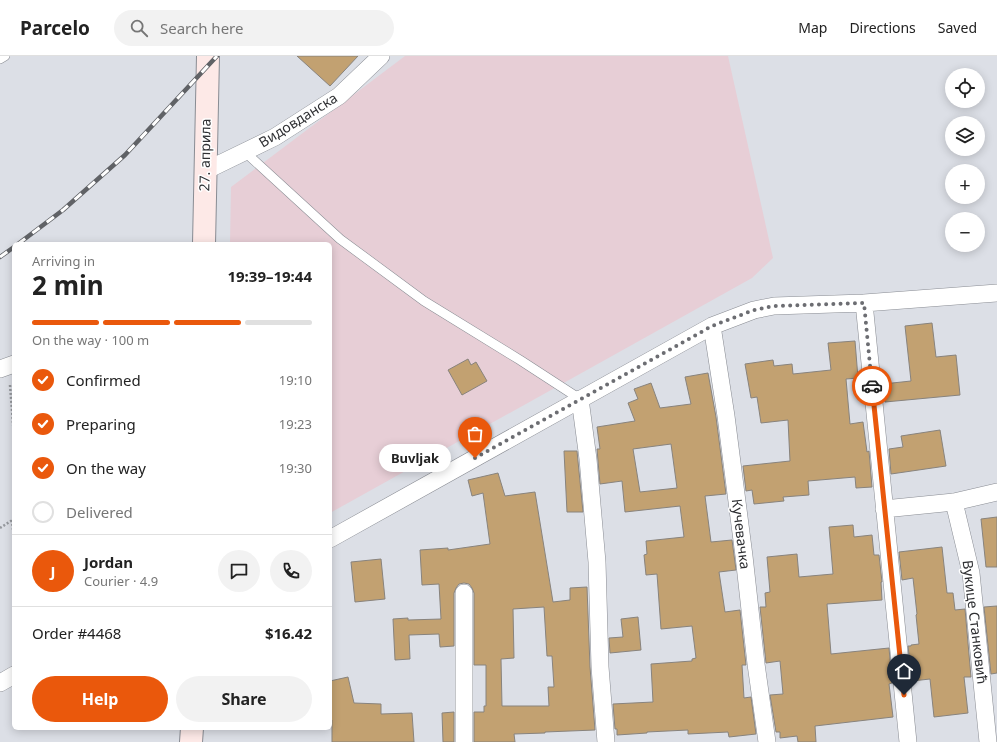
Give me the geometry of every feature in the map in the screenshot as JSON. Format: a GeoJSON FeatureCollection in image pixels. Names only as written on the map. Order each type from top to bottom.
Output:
{"type":"FeatureCollection","features":[{"type":"Feature","properties":{"kind":"main road","name":"27. априла"},"geometry":{"type":"LineString","coordinates":[[204,242],[208,61]]}},
{"type":"Feature","properties":{"kind":"main road"},"geometry":{"type":"LineString","coordinates":[[191,742],[192,730]]}},
{"type":"Feature","properties":{"kind":"street","name":"Видовданска"},"geometry":{"type":"LineString","coordinates":[[205,171],[275,137],[339,96],[381,56]]}},
{"type":"Feature","properties":{"kind":"street"},"geometry":{"type":"LineString","coordinates":[[332,538],[712,326],[754,310],[774,306],[864,303],[997,293]]}},
{"type":"Feature","properties":{"kind":"street"},"geometry":{"type":"LineString","coordinates":[[864,303],[908,742]]}},
{"type":"Feature","properties":{"kind":"street","name":"Кучевачка"},"geometry":{"type":"LineString","coordinates":[[712,326],[726,416],[767,742]]}},
{"type":"Feature","properties":{"kind":"street"},"geometry":{"type":"LineString","coordinates":[[580,399],[588,459],[597,562],[600,667],[606,742]]}},
{"type":"Feature","properties":{"kind":"street"},"geometry":{"type":"LineString","coordinates":[[884,509],[954,502],[997,492]]}},
{"type":"Feature","properties":{"kind":"street","name":"Вукице Станковић"},"geometry":{"type":"LineString","coordinates":[[954,502],[971,573],[988,742]]}},
{"type":"Feature","properties":{"kind":"street"},"geometry":{"type":"LineString","coordinates":[[464,593],[464,742]]}},
{"type":"Feature","properties":{"kind":"street"},"geometry":{"type":"LineString","coordinates":[[0,683],[12,676]]}},
{"type":"Feature","properties":{"kind":"lane"},"geometry":{"type":"LineString","coordinates":[[0,59],[5,56]]}},
{"type":"Feature","properties":{"kind":"lane"},"geometry":{"type":"LineString","coordinates":[[245,152],[340,239],[352,248],[424,301],[580,399]]}},
{"type":"Feature","properties":{"kind":"path"},"geometry":{"type":"LineString","coordinates":[[8,366],[12,413]]}},
{"type":"Feature","properties":{"kind":"path"},"geometry":{"type":"LineString","coordinates":[[0,528],[12,521]]}},
{"type":"Feature","properties":{"kind":"shaded area"},"geometry":{"type":"Polygon","coordinates":[[[405,56],[728,56],[773,258],[752,278],[332,512],[332,242],[230,242],[231,187],[405,56]]]}},
{"type":"Feature","properties":{"kind":"building"},"geometry":{"type":"Polygon","coordinates":[[[297,56],[358,56],[330,86],[297,56]]]}},
{"type":"Feature","properties":{"kind":"building"},"geometry":{"type":"Polygon","coordinates":[[[932,323],[936,357],[956,355],[960,395],[885,402],[883,384],[911,381],[905,326],[932,323]]]}},
{"type":"Feature","properties":{"kind":"building"},"geometry":{"type":"Polygon","coordinates":[[[855,341],[858,378],[846,379],[850,424],[863,422],[867,452],[869,451],[872,487],[856,488],[855,477],[808,481],[809,495],[783,497],[784,501],[754,504],[752,490],[746,491],[743,466],[790,461],[788,420],[761,423],[757,397],[751,398],[745,364],[773,360],[774,366],[792,364],[793,374],[831,370],[828,343],[855,341]]]}},
{"type":"Feature","properties":{"kind":"building"},"geometry":{"type":"Polygon","coordinates":[[[468,359],[471,365],[476,362],[487,381],[462,395],[448,370],[468,359]]]}},
{"type":"Feature","properties":{"kind":"building"},"geometry":{"type":"Polygon","coordinates":[[[708,373],[716,417],[726,494],[705,496],[711,542],[732,540],[736,570],[719,572],[725,612],[740,610],[746,665],[742,665],[744,698],[751,697],[756,734],[729,737],[728,732],[688,734],[688,730],[617,735],[617,729],[615,729],[613,704],[653,702],[651,664],[692,661],[692,659],[696,658],[692,626],[661,629],[657,574],[646,575],[644,555],[647,554],[646,541],[684,537],[680,506],[625,512],[622,481],[600,484],[597,449],[600,449],[597,427],[635,421],[628,403],[638,399],[634,389],[651,383],[660,408],[691,404],[685,377],[708,373]],[[671,444],[633,449],[640,492],[677,488],[671,444]]]}},
{"type":"Feature","properties":{"kind":"building"},"geometry":{"type":"Polygon","coordinates":[[[940,430],[946,466],[891,474],[889,449],[903,447],[901,436],[940,430]]]}},
{"type":"Feature","properties":{"kind":"building"},"geometry":{"type":"Polygon","coordinates":[[[564,451],[577,451],[583,512],[567,512],[564,451]]]}},
{"type":"Feature","properties":{"kind":"building"},"geometry":{"type":"Polygon","coordinates":[[[498,473],[505,496],[535,492],[553,602],[570,600],[570,588],[587,587],[590,667],[595,730],[514,734],[515,742],[474,742],[474,712],[484,712],[484,706],[486,706],[486,665],[474,665],[474,593],[469,584],[459,584],[454,593],[454,646],[440,647],[439,634],[409,635],[410,659],[395,660],[393,619],[441,619],[439,584],[422,585],[420,550],[448,548],[448,550],[490,544],[483,493],[472,496],[468,480],[498,473]],[[544,607],[513,609],[514,658],[501,659],[502,706],[549,706],[548,687],[554,687],[552,656],[547,656],[544,607]]]}},
{"type":"Feature","properties":{"kind":"building"},"geometry":{"type":"Polygon","coordinates":[[[997,517],[997,567],[986,567],[981,519],[997,517]]]}},
{"type":"Feature","properties":{"kind":"building"},"geometry":{"type":"Polygon","coordinates":[[[853,525],[854,537],[872,535],[874,555],[879,555],[882,600],[827,604],[831,654],[889,648],[892,683],[889,684],[893,717],[815,726],[816,742],[798,742],[797,736],[780,738],[780,732],[776,732],[770,695],[783,694],[780,661],[766,663],[760,607],[766,607],[765,593],[770,592],[767,557],[797,554],[799,577],[833,574],[829,527],[853,525]]]}},
{"type":"Feature","properties":{"kind":"building"},"geometry":{"type":"Polygon","coordinates":[[[942,547],[947,593],[953,593],[955,610],[965,609],[971,677],[964,677],[968,713],[934,717],[930,679],[912,681],[908,646],[919,644],[917,614],[913,578],[902,580],[899,552],[942,547]]]}},
{"type":"Feature","properties":{"kind":"building"},"geometry":{"type":"Polygon","coordinates":[[[381,559],[385,599],[355,602],[351,562],[381,559]]]}},
{"type":"Feature","properties":{"kind":"building"},"geometry":{"type":"Polygon","coordinates":[[[997,606],[997,673],[991,674],[984,607],[997,606]]]}},
{"type":"Feature","properties":{"kind":"building"},"geometry":{"type":"Polygon","coordinates":[[[638,617],[641,650],[610,653],[609,638],[623,637],[621,619],[638,617]]]}},
{"type":"Feature","properties":{"kind":"building"},"geometry":{"type":"Polygon","coordinates":[[[348,677],[354,703],[381,704],[381,714],[412,713],[414,742],[332,742],[332,681],[348,677]]]}},
{"type":"Feature","properties":{"kind":"building"},"geometry":{"type":"Polygon","coordinates":[[[454,712],[454,742],[443,742],[442,713],[454,712]]]}},
{"type":"Feature","properties":{"kind":"railway"},"geometry":{"type":"LineString","coordinates":[[21,242],[63,210],[125,155],[217,56]]}},
{"type":"Feature","properties":{"kind":"railway"},"geometry":{"type":"LineString","coordinates":[[0,257],[12,248]]}},
{"type":"Feature","properties":{"kind":"way so far"},"geometry":{"type":"LineString","coordinates":[[475,458],[712,326],[754,310],[774,306],[864,303],[872,386]]}},
{"type":"Feature","properties":{"kind":"place","name":"Buvljak"},"geometry":{"type":"Point","coordinates":[475,458]}},
{"type":"Feature","properties":{"kind":"route"},"geometry":{"type":"LineString","coordinates":[[872,386],[904,695]]}}]}
